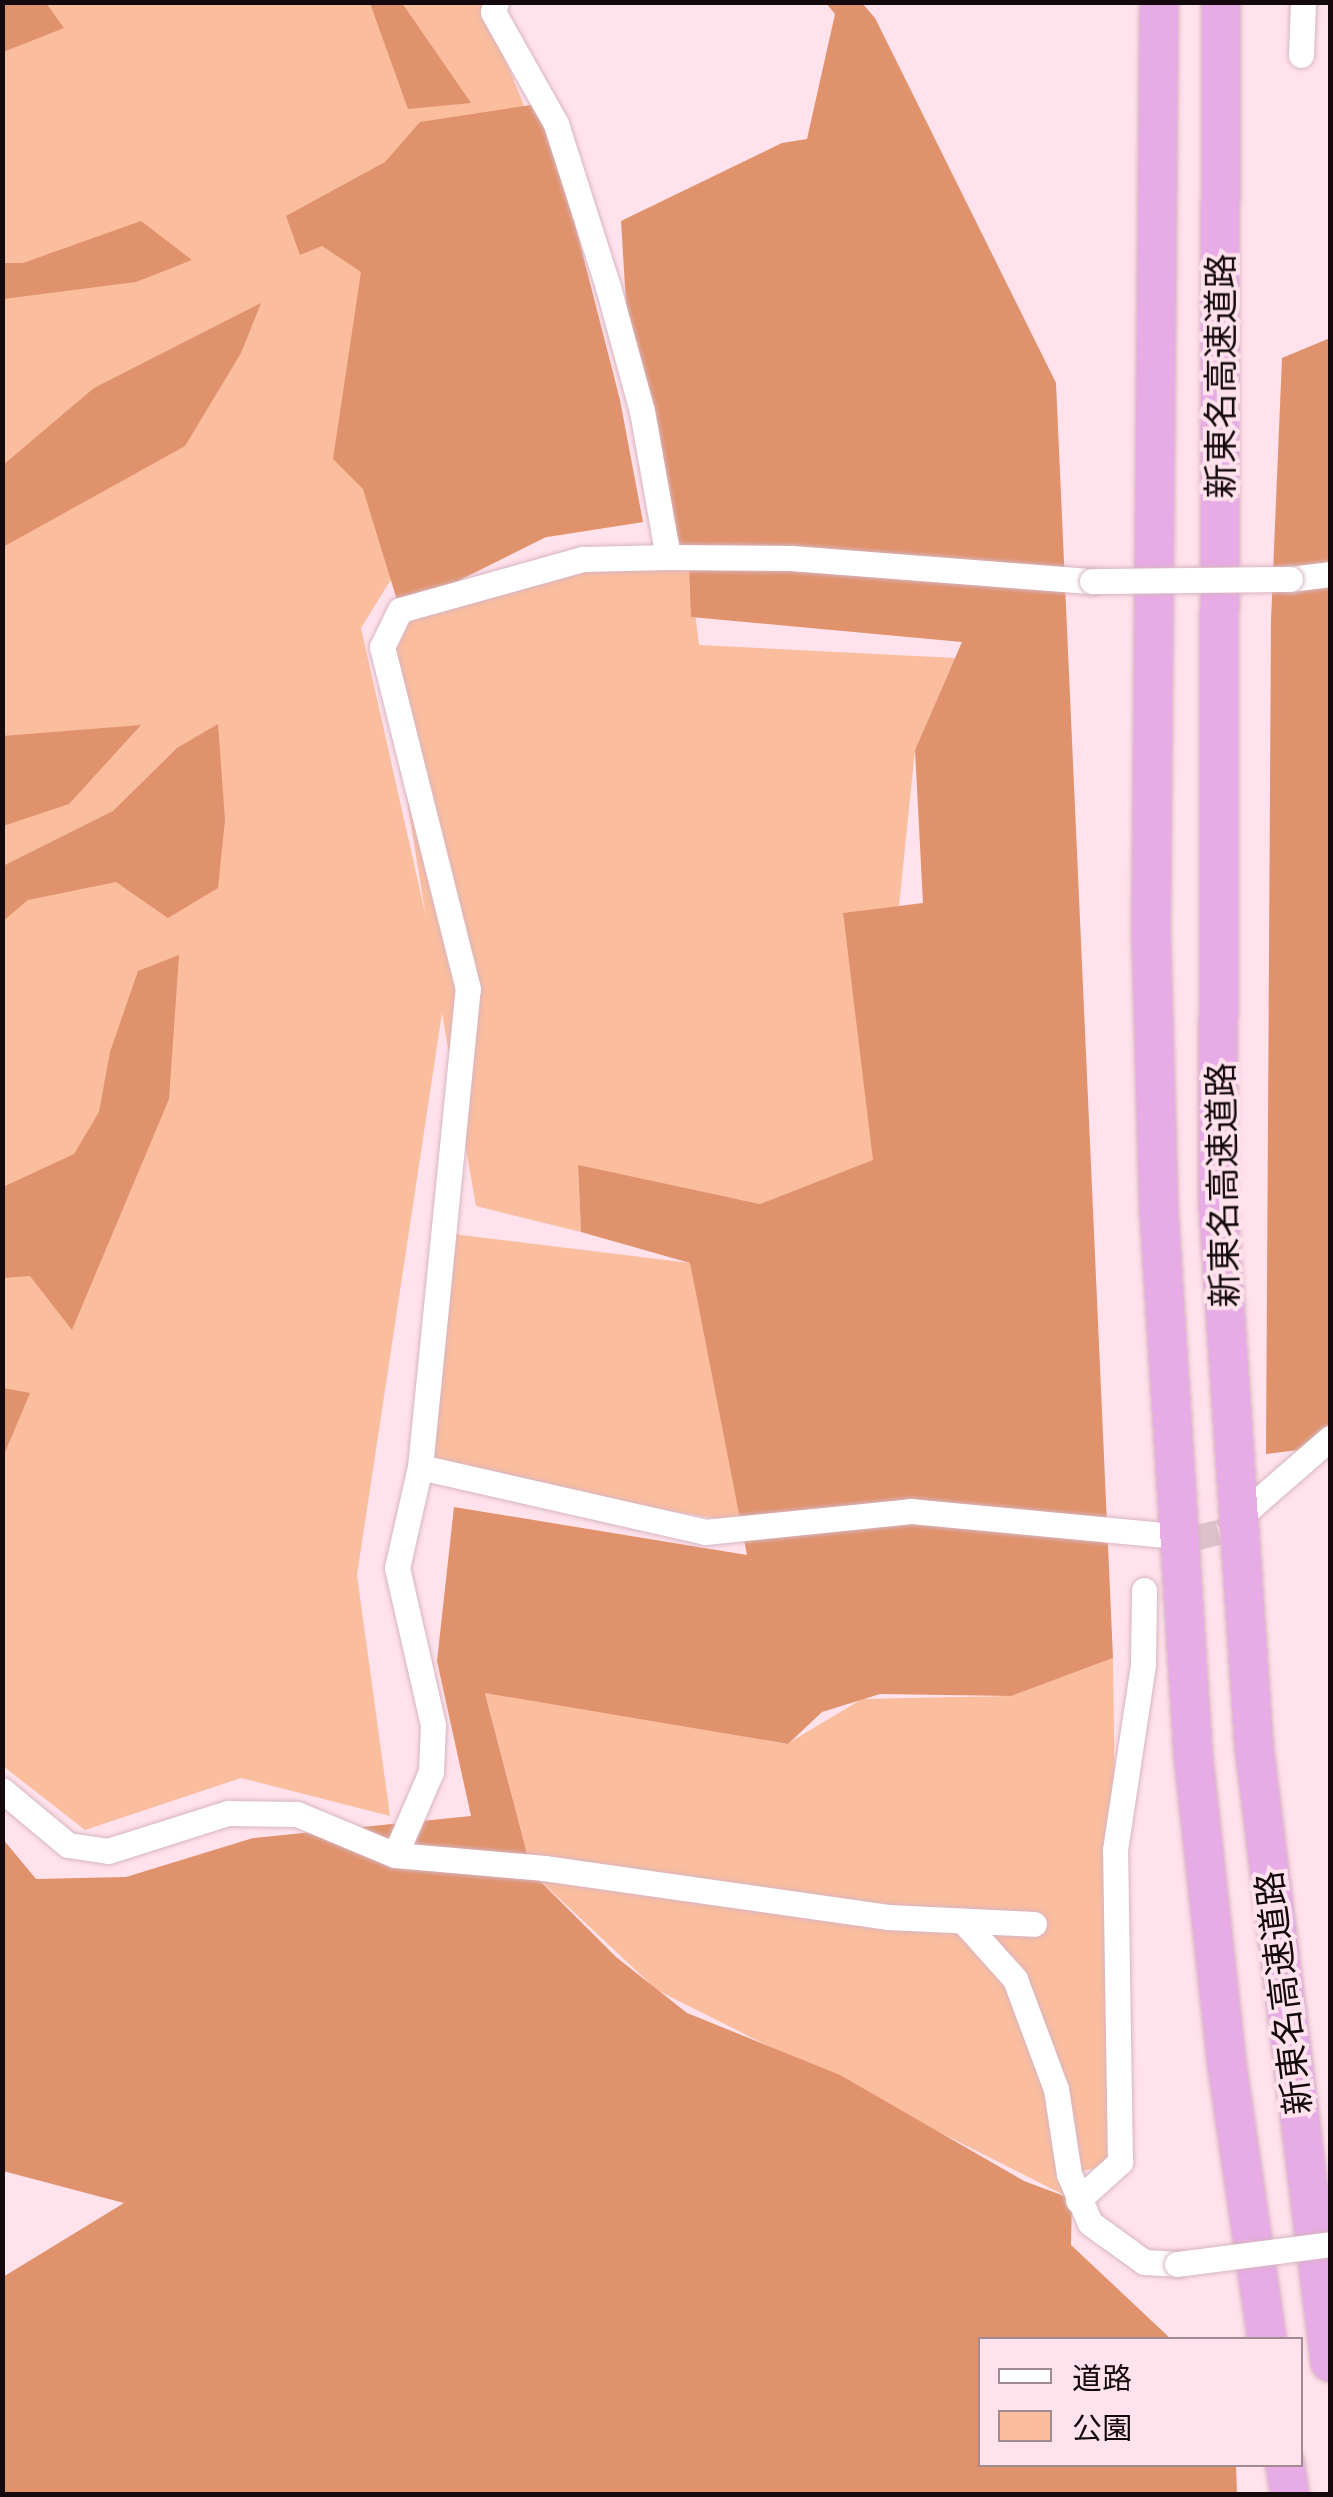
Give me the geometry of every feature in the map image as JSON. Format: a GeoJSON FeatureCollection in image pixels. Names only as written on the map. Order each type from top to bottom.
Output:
{"type":"FeatureCollection","features":[{"type":"Feature","properties":{"kind":"highway","name":"新東名高速道路"},"geometry":{"type":"LineString","coordinates":[[1159,2],[1150,931],[1158,1212],[1193,1753],[1227,2065],[1267,2337]]}},
{"type":"Feature","properties":{"kind":"highway","name":"新東名高速道路"},"geometry":{"type":"LineString","coordinates":[[1221,2],[1218,1203],[1254,1746],[1330,2362]]}},
{"type":"Feature","properties":{"kind":"street"},"geometry":{"type":"LineString","coordinates":[[496,2],[493,12],[556,124],[608,287],[642,411],[668,557]]}},
{"type":"Feature","properties":{"kind":"street"},"geometry":{"type":"LineString","coordinates":[[1302,55],[1303,2]]}},
{"type":"Feature","properties":{"kind":"street"},"geometry":{"type":"LineString","coordinates":[[396,1856],[432,1756],[434,1725],[397,1568],[420,1466],[468,989],[382,647],[400,610],[583,559],[791,558],[1092,582],[1290,579],[1330,574]]}},
{"type":"Feature","properties":{"kind":"street"},"geometry":{"type":"LineString","coordinates":[[1245,1512],[1330,1438]]}},
{"type":"Feature","properties":{"kind":"street"},"geometry":{"type":"LineString","coordinates":[[420,1466],[705,1532],[912,1511],[1164,1535]]}},
{"type":"Feature","properties":{"kind":"street"},"geometry":{"type":"LineString","coordinates":[[1078,2200],[1120,2162],[1115,1850],[1143,1664],[1144,1590]]}},
{"type":"Feature","properties":{"kind":"street"},"geometry":{"type":"LineString","coordinates":[[2,1790],[68,1845],[108,1852],[228,1813],[297,1814],[396,1856],[963,1920],[1034,1924]]}},
{"type":"Feature","properties":{"kind":"street"},"geometry":{"type":"LineString","coordinates":[[963,1920],[1015,1980],[1056,2089],[1078,2200],[1116,2248],[1144,2262],[1176,2264],[1330,2244]]}},
{"type":"Feature","properties":{"kind":"green space"},"geometry":{"type":"Polygon","coordinates":[[[3,3],[493,3],[488,16],[539,143],[643,522],[403,560],[361,628],[426,917],[382,647],[431,602],[583,559],[689,564],[699,645],[955,658],[915,750],[899,906],[843,914],[874,1160],[760,1204],[578,1166],[581,1232],[476,1206],[442,1013],[357,1575],[390,1816],[241,1778],[85,1830],[3,1766],[3,3]]]}},
{"type":"Feature","properties":{"kind":"green space"},"geometry":{"type":"Polygon","coordinates":[[[445,1233],[690,1263],[741,1523],[420,1467],[445,1233]]]}},
{"type":"Feature","properties":{"kind":"green space"},"geometry":{"type":"Polygon","coordinates":[[[1113,1658],[1120,2162],[1070,2174],[1072,2199],[657,1990],[532,1873],[485,1692],[787,1744],[862,1699],[1011,1696],[1113,1658]]]}},
{"type":"Feature","properties":{"kind":"shaded area"},"geometry":{"type":"Polygon","coordinates":[[[3,2],[46,3],[64,28],[3,52],[3,2]]]}},
{"type":"Feature","properties":{"kind":"shaded area"},"geometry":{"type":"Polygon","coordinates":[[[370,3],[402,3],[471,103],[408,109],[370,3]]]}},
{"type":"Feature","properties":{"kind":"shaded area"},"geometry":{"type":"Polygon","coordinates":[[[826,3],[862,3],[875,18],[1056,383],[1113,1658],[1011,1696],[880,1694],[822,1712],[788,1744],[485,1693],[532,1873],[616,1957],[687,2013],[840,2075],[1024,2181],[1072,2199],[1071,2245],[1169,2337],[978,2337],[978,2467],[1236,2467],[1237,2494],[3,2494],[3,2277],[124,2203],[3,2171],[2,1838],[36,1879],[126,1877],[253,1838],[471,1816],[437,1661],[454,1507],[747,1555],[690,1263],[581,1232],[578,1165],[760,1204],[873,1160],[843,913],[923,903],[915,750],[962,642],[691,617],[689,564],[672,526],[626,303],[621,221],[782,143],[807,139],[835,14],[826,3]]]}},
{"type":"Feature","properties":{"kind":"shaded area"},"geometry":{"type":"Polygon","coordinates":[[[544,103],[620,400],[643,522],[546,537],[400,610],[363,489],[333,459],[361,272],[322,246],[300,255],[286,216],[385,162],[420,122],[544,103]]]}},
{"type":"Feature","properties":{"kind":"shaded area"},"geometry":{"type":"Polygon","coordinates":[[[141,221],[192,260],[136,282],[3,299],[3,263],[23,263],[141,221]]]}},
{"type":"Feature","properties":{"kind":"shaded area"},"geometry":{"type":"Polygon","coordinates":[[[261,303],[241,353],[185,446],[3,547],[3,465],[94,388],[261,303]]]}},
{"type":"Feature","properties":{"kind":"shaded area"},"geometry":{"type":"Polygon","coordinates":[[[1330,338],[1330,1446],[1266,1454],[1271,621],[1282,358],[1330,338]]]}},
{"type":"Feature","properties":{"kind":"shaded area"},"geometry":{"type":"Polygon","coordinates":[[[218,724],[225,820],[218,888],[168,918],[116,882],[28,900],[3,921],[3,866],[113,811],[177,748],[218,724]]]}},
{"type":"Feature","properties":{"kind":"shaded area"},"geometry":{"type":"Polygon","coordinates":[[[141,725],[69,804],[3,826],[3,736],[141,725]]]}},
{"type":"Feature","properties":{"kind":"shaded area"},"geometry":{"type":"Polygon","coordinates":[[[179,955],[169,1099],[72,1330],[30,1276],[3,1278],[3,1187],[74,1154],[99,1112],[110,1052],[138,971],[179,955]]]}},
{"type":"Feature","properties":{"kind":"shaded area"},"geometry":{"type":"Polygon","coordinates":[[[2,1388],[30,1393],[3,1457],[2,1388]]]}},
{"type":"Feature","properties":{"kind":"tunnel"},"geometry":{"type":"LineString","coordinates":[[1164,1535],[1194,1538],[1223,1531],[1245,1512]]}}]}
